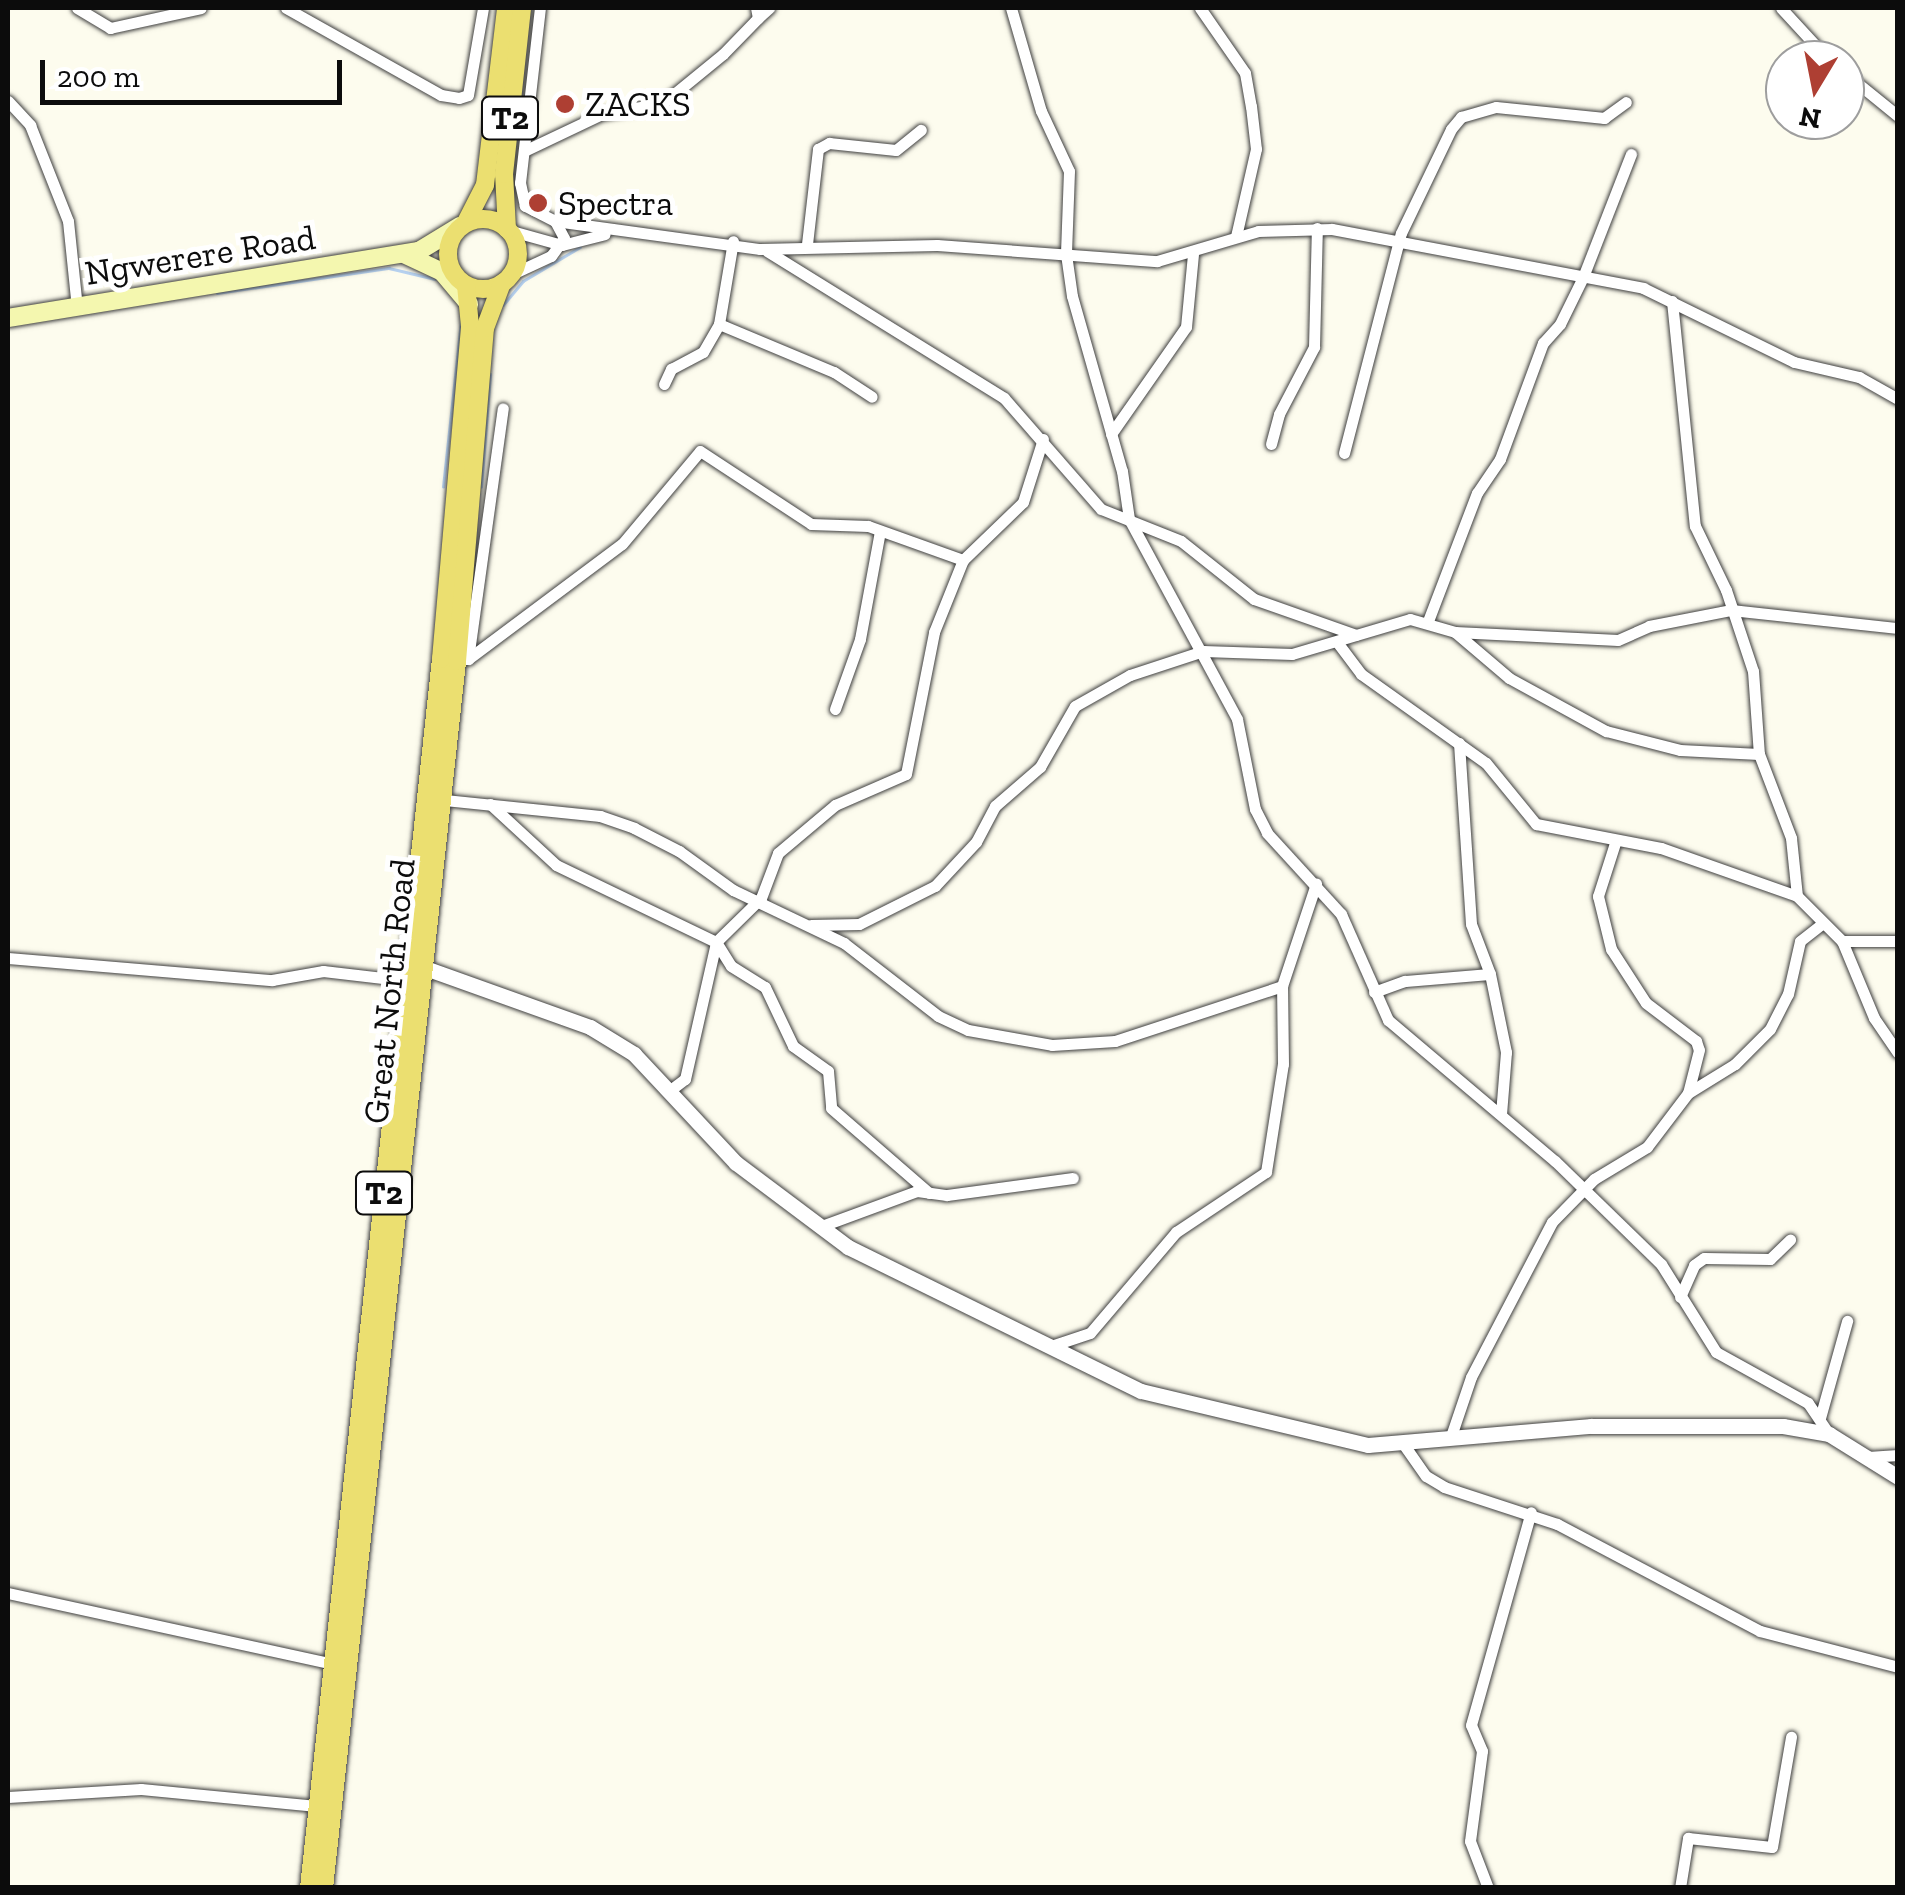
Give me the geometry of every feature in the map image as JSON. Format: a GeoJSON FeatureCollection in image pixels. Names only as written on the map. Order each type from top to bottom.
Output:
{"type":"FeatureCollection","features":[{"type":"Feature","properties":{"kind":"main road","name":"T2"},"geometry":{"type":"LineString","coordinates":[[463,224],[485,184],[506,8]]}},
{"type":"Feature","properties":{"kind":"main road","name":"T2"},"geometry":{"type":"LineString","coordinates":[[508,230],[504,174],[522,8]]}},
{"type":"Feature","properties":{"kind":"main road"},"geometry":{"type":"LineString","coordinates":[[403,254],[464,284],[484,290],[506,279],[518,248],[508,230],[488,218],[463,224],[448,258],[464,284]]}},
{"type":"Feature","properties":{"kind":"main road","name":"Ngwerere Road"},"geometry":{"type":"LineString","coordinates":[[8,318],[403,254],[434,246],[463,224]]}},
{"type":"Feature","properties":{"kind":"main road"},"geometry":{"type":"LineString","coordinates":[[442,272],[470,305]]}},
{"type":"Feature","properties":{"kind":"main road","name":"Great North Road"},"geometry":{"type":"LineString","coordinates":[[309,1888],[414,970],[456,659],[486,328],[506,279]]}},
{"type":"Feature","properties":{"kind":"main road","name":"Great North Road"},"geometry":{"type":"LineString","coordinates":[[456,659],[470,305],[464,284]]}},
{"type":"Feature","properties":{"kind":"main road","name":"Great North Road"},"geometry":{"type":"LineString","coordinates":[[324,1888],[414,970]]}},
{"type":"Feature","properties":{"kind":"street"},"geometry":{"type":"LineString","coordinates":[[77,8],[110,28],[201,8]]}},
{"type":"Feature","properties":{"kind":"street"},"geometry":{"type":"LineString","coordinates":[[286,8],[442,95],[459,98],[468,96],[483,8]]}},
{"type":"Feature","properties":{"kind":"street"},"geometry":{"type":"LineString","coordinates":[[540,8],[524,151],[525,206],[563,228],[562,245]]}},
{"type":"Feature","properties":{"kind":"street"},"geometry":{"type":"LineString","coordinates":[[524,151],[602,114],[663,103],[757,13],[769,8]]}},
{"type":"Feature","properties":{"kind":"street"},"geometry":{"type":"LineString","coordinates":[[1011,8],[1038,100],[1069,170],[1066,254],[1129,520],[1237,719],[1260,821],[1352,930],[1388,1020],[1501,1114],[1660,1264],[1716,1352],[1808,1402],[1829,1434]]}},
{"type":"Feature","properties":{"kind":"street"},"geometry":{"type":"LineString","coordinates":[[1200,8],[1245,73],[1251,106],[1256,150],[1236,236]]}},
{"type":"Feature","properties":{"kind":"street"},"geometry":{"type":"LineString","coordinates":[[1781,8],[1811,40]]}},
{"type":"Feature","properties":{"kind":"street"},"geometry":{"type":"LineString","coordinates":[[1865,89],[1898,116]]}},
{"type":"Feature","properties":{"kind":"street"},"geometry":{"type":"LineString","coordinates":[[8,101],[30,125],[68,221],[77,308]]}},
{"type":"Feature","properties":{"kind":"street"},"geometry":{"type":"LineString","coordinates":[[1344,454],[1400,241],[1461,118],[1512,106],[1604,118],[1626,102]]}},
{"type":"Feature","properties":{"kind":"street"},"geometry":{"type":"LineString","coordinates":[[807,244],[818,149],[829,143],[896,150],[921,130]]}},
{"type":"Feature","properties":{"kind":"street"},"geometry":{"type":"LineString","coordinates":[[1428,621],[1543,343],[1560,324],[1583,277],[1631,154]]}},
{"type":"Feature","properties":{"kind":"street"},"geometry":{"type":"LineString","coordinates":[[555,221],[608,232],[733,242],[785,256],[832,295],[1004,398],[1044,439],[1101,509],[1181,541],[1254,599],[1356,635]]}},
{"type":"Feature","properties":{"kind":"street"},"geometry":{"type":"LineString","coordinates":[[1271,444],[1278,414],[1314,346],[1317,228]]}},
{"type":"Feature","properties":{"kind":"street"},"geometry":{"type":"LineString","coordinates":[[760,248],[807,244],[1157,260],[1192,254],[1236,236],[1317,228],[1583,277],[1672,302],[1794,362],[1859,378],[1898,399]]}},
{"type":"Feature","properties":{"kind":"street"},"geometry":{"type":"LineString","coordinates":[[508,230],[562,245]]}},
{"type":"Feature","properties":{"kind":"street"},"geometry":{"type":"LineString","coordinates":[[506,279],[562,245],[608,232]]}},
{"type":"Feature","properties":{"kind":"street"},"geometry":{"type":"LineString","coordinates":[[664,384],[672,369],[702,352],[719,324],[733,242]]}},
{"type":"Feature","properties":{"kind":"street"},"geometry":{"type":"LineString","coordinates":[[1111,434],[1186,327],[1192,254]]}},
{"type":"Feature","properties":{"kind":"street"},"geometry":{"type":"LineString","coordinates":[[1672,302],[1695,526],[1753,671],[1759,754],[1791,838],[1796,896]]}},
{"type":"Feature","properties":{"kind":"street"},"geometry":{"type":"LineString","coordinates":[[719,324],[834,372],[872,396]]}},
{"type":"Feature","properties":{"kind":"street"},"geometry":{"type":"LineString","coordinates":[[456,659],[503,408]]}},
{"type":"Feature","properties":{"kind":"street"},"geometry":{"type":"LineString","coordinates":[[669,1091],[685,1080],[716,942],[761,898],[778,853],[835,805],[906,774],[934,632],[963,560],[1023,502],[1044,439]]}},
{"type":"Feature","properties":{"kind":"street"},"geometry":{"type":"LineString","coordinates":[[456,659],[622,544],[700,451],[812,524],[880,531],[963,560]]}},
{"type":"Feature","properties":{"kind":"street"},"geometry":{"type":"LineString","coordinates":[[835,709],[860,639],[880,531]]}},
{"type":"Feature","properties":{"kind":"street"},"geometry":{"type":"LineString","coordinates":[[1454,632],[1618,640],[1649,626],[1731,610],[1898,628]]}},
{"type":"Feature","properties":{"kind":"street"},"geometry":{"type":"LineString","coordinates":[[812,925],[859,924],[936,886],[976,842],[995,806],[1040,767],[1075,706],[1120,680],[1203,651],[1292,654],[1410,618],[1428,621],[1454,632],[1509,678],[1606,731],[1680,750],[1759,754]]}},
{"type":"Feature","properties":{"kind":"street"},"geometry":{"type":"LineString","coordinates":[[1337,642],[1361,674],[1486,763],[1536,824],[1615,843],[1661,848],[1796,896],[1842,941],[1898,1053]]}},
{"type":"Feature","properties":{"kind":"street"},"geometry":{"type":"LineString","coordinates":[[1458,743],[1471,924],[1490,974],[1506,1052],[1501,1114]]}},
{"type":"Feature","properties":{"kind":"street"},"geometry":{"type":"LineString","coordinates":[[435,799],[600,816],[679,850],[732,890],[761,898],[884,970],[954,1026],[1052,1045],[1131,1038],[1282,986]]}},
{"type":"Feature","properties":{"kind":"street"},"geometry":{"type":"LineString","coordinates":[[490,804],[556,865],[716,942],[732,966],[765,988],[793,1046],[828,1071],[830,1108],[929,1193]]}},
{"type":"Feature","properties":{"kind":"street"},"geometry":{"type":"LineString","coordinates":[[1450,1439],[1470,1377],[1541,1240],[1584,1189],[1647,1147],[1688,1092],[1700,1050],[1696,1041],[1646,1003],[1611,949],[1598,896],[1615,843]]}},
{"type":"Feature","properties":{"kind":"street"},"geometry":{"type":"LineString","coordinates":[[1046,1346],[1090,1334],[1176,1232],[1266,1172],[1282,1064],[1282,986],[1316,884]]}},
{"type":"Feature","properties":{"kind":"street"},"geometry":{"type":"LineString","coordinates":[[1688,1092],[1736,1064],[1770,1028],[1788,994],[1800,941],[1822,924]]}},
{"type":"Feature","properties":{"kind":"street"},"geometry":{"type":"LineString","coordinates":[[1842,941],[1898,941]]}},
{"type":"Feature","properties":{"kind":"street"},"geometry":{"type":"LineString","coordinates":[[8,958],[272,980],[323,971],[414,970],[590,1028],[634,1054],[736,1163],[819,1227],[1092,1372],[1193,1407],[1350,1441],[1404,1445],[1591,1426],[1783,1426],[1829,1434],[1898,1477]]}},
{"type":"Feature","properties":{"kind":"street"},"geometry":{"type":"LineString","coordinates":[[1374,992],[1404,981],[1490,974]]}},
{"type":"Feature","properties":{"kind":"street"},"geometry":{"type":"LineString","coordinates":[[819,1227],[904,1194],[1073,1178]]}},
{"type":"Feature","properties":{"kind":"street"},"geometry":{"type":"LineString","coordinates":[[1680,1296],[1694,1265],[1704,1258],[1770,1259],[1790,1240]]}},
{"type":"Feature","properties":{"kind":"street"},"geometry":{"type":"LineString","coordinates":[[1820,1418],[1847,1321]]}},
{"type":"Feature","properties":{"kind":"street"},"geometry":{"type":"LineString","coordinates":[[1404,1445],[1426,1476],[1444,1487],[1531,1512],[1664,1576],[1760,1631],[1898,1667]]}},
{"type":"Feature","properties":{"kind":"street"},"geometry":{"type":"LineString","coordinates":[[1868,1457],[1898,1455]]}},
{"type":"Feature","properties":{"kind":"street"},"geometry":{"type":"LineString","coordinates":[[1488,1888],[1470,1841],[1482,1751],[1470,1725],[1531,1512]]}},
{"type":"Feature","properties":{"kind":"street"},"geometry":{"type":"LineString","coordinates":[[8,1593],[334,1664]]}},
{"type":"Feature","properties":{"kind":"street"},"geometry":{"type":"LineString","coordinates":[[1680,1888],[1688,1838],[1774,1844],[1792,1738]]}},
{"type":"Feature","properties":{"kind":"street"},"geometry":{"type":"LineString","coordinates":[[8,1798],[141,1789],[319,1806]]}},
{"type":"Feature","properties":{"kind":"waterway"},"geometry":{"type":"LineString","coordinates":[[503,305],[523,281],[580,247]]}},
{"type":"Feature","properties":{"kind":"waterway"},"geometry":{"type":"LineString","coordinates":[[217,293],[389,268],[435,279]]}},
{"type":"Feature","properties":{"kind":"waterway"},"geometry":{"type":"LineString","coordinates":[[443,487],[461,321]]}},
{"type":"Feature","properties":{"kind":"waterway"},"geometry":{"type":"LineString","coordinates":[[481,487],[490,374]]}},
{"type":"Feature","properties":{"kind":"place","name":"ZACKS"},"geometry":{"type":"Point","coordinates":[565,104]}},
{"type":"Feature","properties":{"kind":"place","name":"Spectra"},"geometry":{"type":"Point","coordinates":[538,203]}}]}
